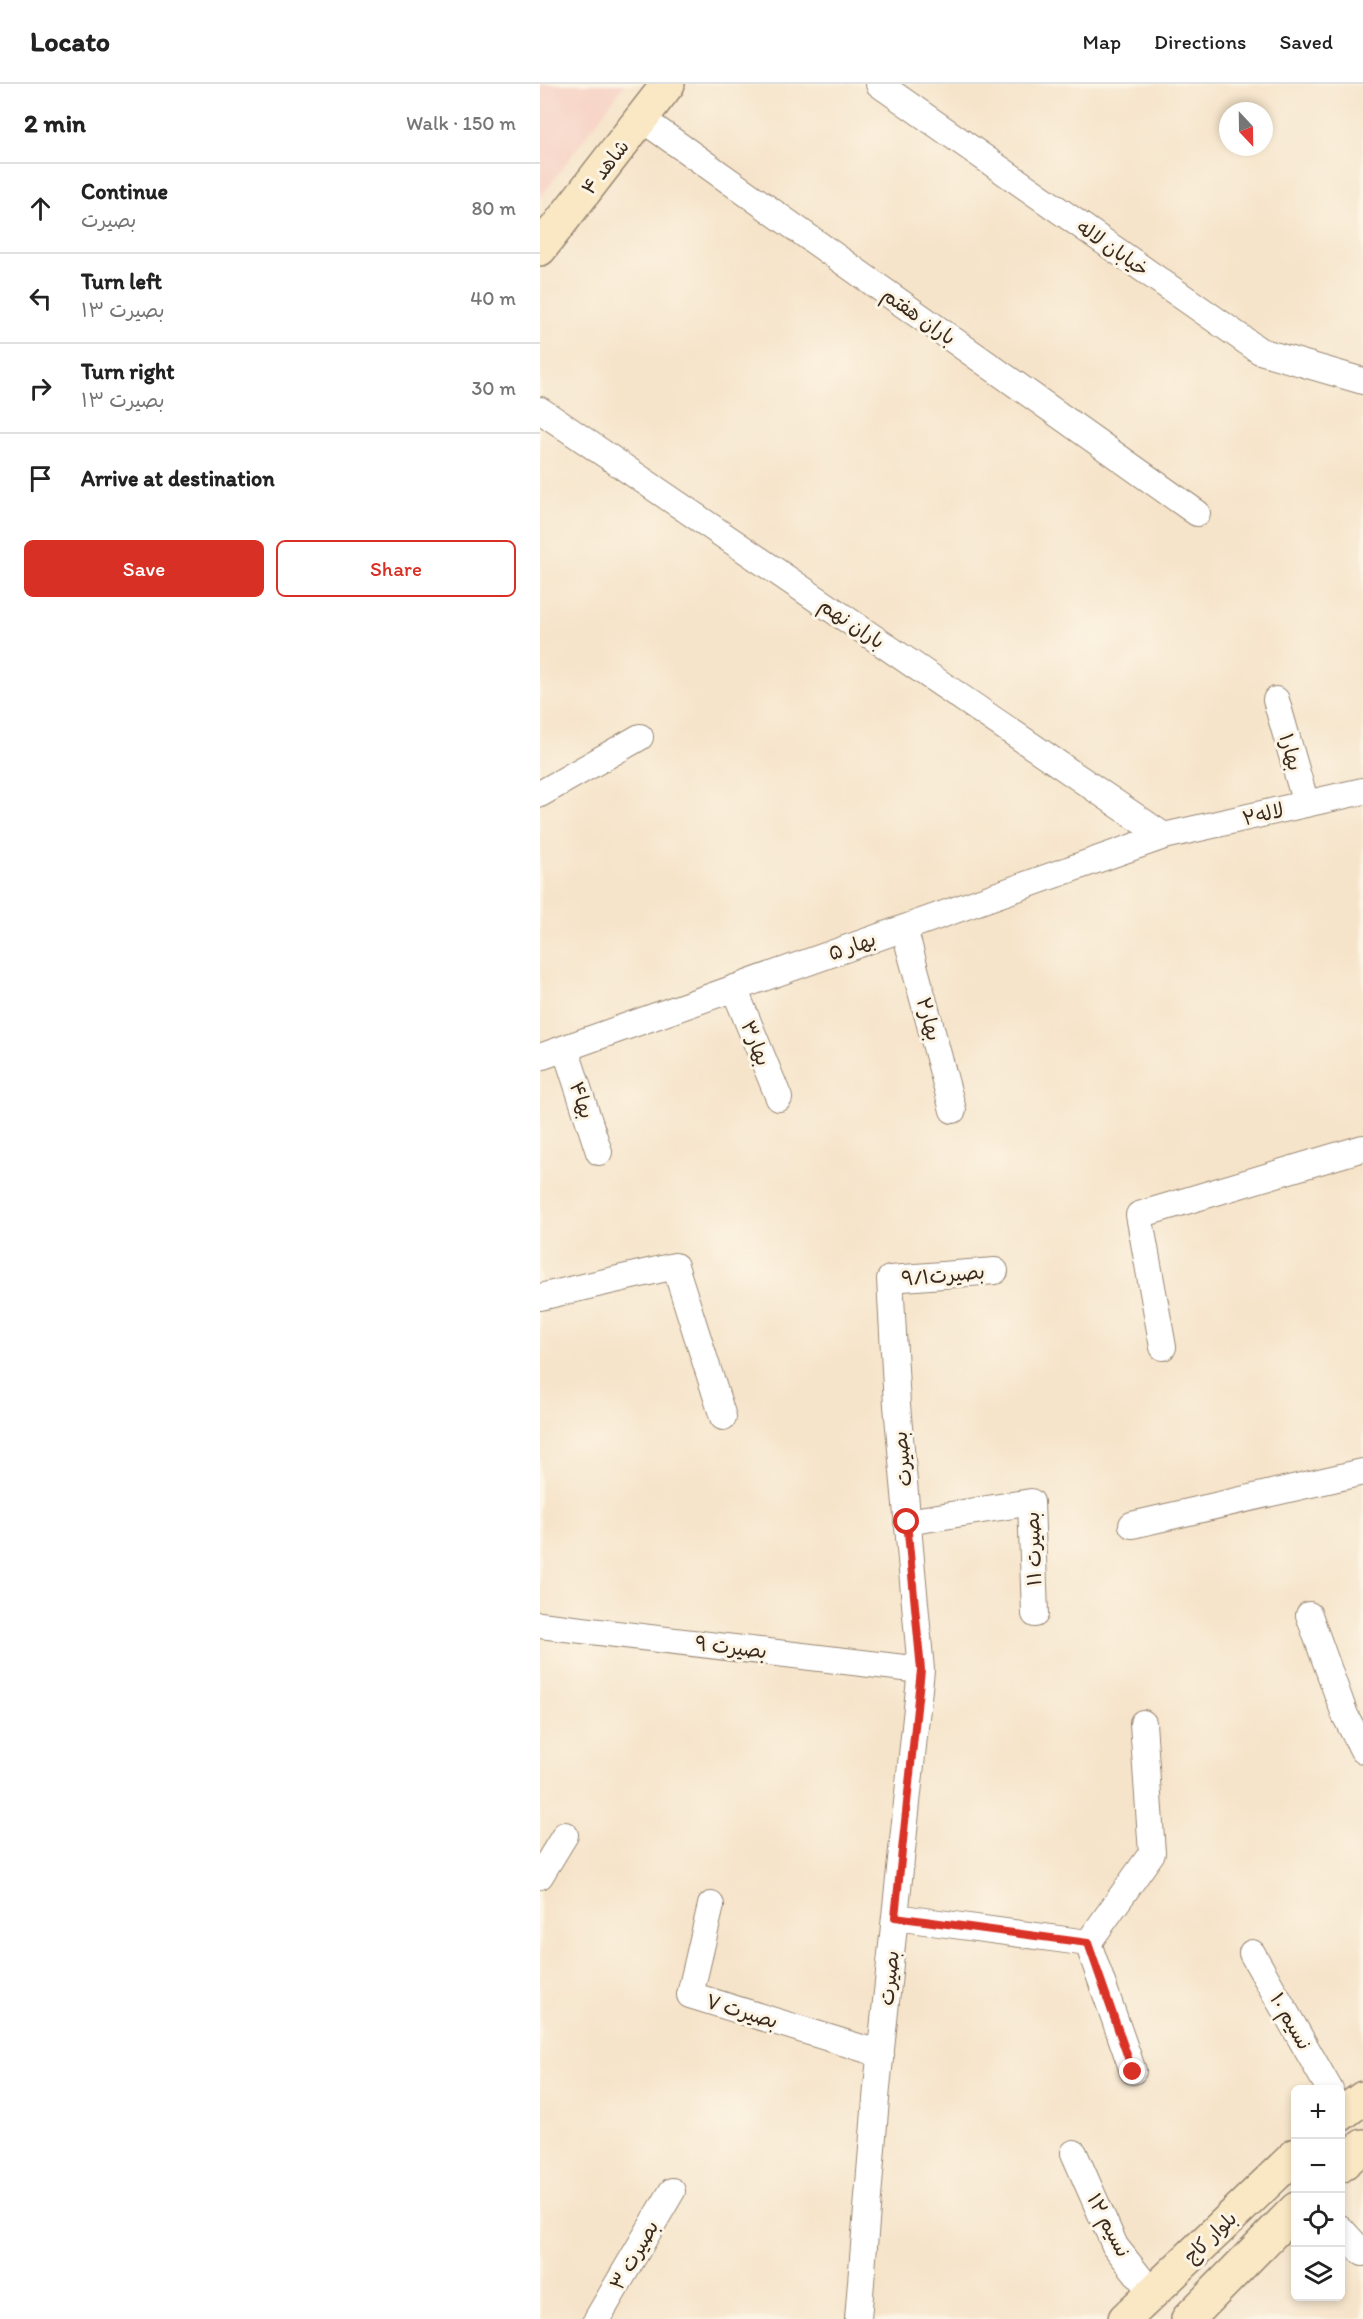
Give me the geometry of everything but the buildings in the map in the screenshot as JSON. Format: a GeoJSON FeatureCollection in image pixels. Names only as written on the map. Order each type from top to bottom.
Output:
{"type":"FeatureCollection","features":[{"type":"Feature","properties":{"kind":"street","name":"شاهد ۴"},"geometry":{"type":"LineString","coordinates":[[540,249],[668,84]]}},
{"type":"Feature","properties":{"kind":"street","name":"خیابان لاله"},"geometry":{"type":"LineString","coordinates":[[879,84],[1260,351],[1363,381]]}},
{"type":"Feature","properties":{"kind":"street","name":"باران هفتم"},"geometry":{"type":"LineString","coordinates":[[642,119],[1197,513]]}},
{"type":"Feature","properties":{"kind":"street","name":"باران نهم"},"geometry":{"type":"LineString","coordinates":[[540,410],[1164,836]]}},
{"type":"Feature","properties":{"kind":"street","name":"بهار۱"},"geometry":{"type":"LineString","coordinates":[[1276,700],[1306,804]]}},
{"type":"Feature","properties":{"kind":"street"},"geometry":{"type":"LineString","coordinates":[[540,794],[640,737]]}},
{"type":"Feature","properties":{"kind":"street","name":"لاله۲"},"geometry":{"type":"LineString","coordinates":[[1164,836],[1363,791]]}},
{"type":"Feature","properties":{"kind":"street","name":"بهار ۵"},"geometry":{"type":"LineString","coordinates":[[540,1057],[1164,836]]}},
{"type":"Feature","properties":{"kind":"street","name":"بهار۲"},"geometry":{"type":"LineString","coordinates":[[904,928],[953,1110]]}},
{"type":"Feature","properties":{"kind":"street","name":"بهار۳"},"geometry":{"type":"LineString","coordinates":[[734,988],[778,1098]]}},
{"type":"Feature","properties":{"kind":"street","name":"بها۴"},"geometry":{"type":"LineString","coordinates":[[565,1048],[599,1152]]}},
{"type":"Feature","properties":{"kind":"street"},"geometry":{"type":"LineString","coordinates":[[1163,1347],[1139,1215],[1363,1148]]}},
{"type":"Feature","properties":{"kind":"street"},"geometry":{"type":"LineString","coordinates":[[540,1297],[675,1266],[723,1418]]}},
{"type":"Feature","properties":{"kind":"street","name":"بصیرت۹/۱"},"geometry":{"type":"LineString","coordinates":[[890,1279],[995,1271]]}},
{"type":"Feature","properties":{"kind":"street","name":"بصیرت"},"geometry":{"type":"LineString","coordinates":[[858,2319],[881,2054],[921,1670],[897,1405],[890,1279]]}},
{"type":"Feature","properties":{"kind":"street"},"geometry":{"type":"LineString","coordinates":[[1132,1525],[1363,1472]]}},
{"type":"Feature","properties":{"kind":"street","name":"بصیرت ۱۱"},"geometry":{"type":"LineString","coordinates":[[907,1522],[1031,1502],[1035,1614]]}},
{"type":"Feature","properties":{"kind":"street"},"geometry":{"type":"LineString","coordinates":[[1309,1615],[1345,1715],[1361,1742]]}},
{"type":"Feature","properties":{"kind":"street","name":"بصیرت ۹"},"geometry":{"type":"LineString","coordinates":[[540,1624],[921,1670]]}},
{"type":"Feature","properties":{"kind":"street"},"geometry":{"type":"LineString","coordinates":[[1088,1943],[1152,1853],[1143,1723]]}},
{"type":"Feature","properties":{"kind":"street"},"geometry":{"type":"LineString","coordinates":[[540,1876],[565,1835]]}},
{"type":"Feature","properties":{"kind":"street","name":"بصیرت ۷"},"geometry":{"type":"LineString","coordinates":[[711,1905],[690,1995],[881,2054]]}},
{"type":"Feature","properties":{"kind":"street"},"geometry":{"type":"LineString","coordinates":[[895,1917],[1088,1943]]}},
{"type":"Feature","properties":{"kind":"street"},"geometry":{"type":"LineString","coordinates":[[1088,1943],[1133,2072]]}},
{"type":"Feature","properties":{"kind":"street","name":"نسیم ۱۰"},"geometry":{"type":"LineString","coordinates":[[1252,1953],[1331,2085]]}},
{"type":"Feature","properties":{"kind":"street"},"geometry":{"type":"LineString","coordinates":[[1345,2162],[1363,2146]]}},
{"type":"Feature","properties":{"kind":"street","name":"نسیم ۱۲"},"geometry":{"type":"LineString","coordinates":[[1074,2153],[1115,2246],[1152,2293]]}},
{"type":"Feature","properties":{"kind":"street","name":"بلوار کاج"},"geometry":{"type":"LineString","coordinates":[[1125,2319],[1291,2160]]}},
{"type":"Feature","properties":{"kind":"street","name":"بصیرت ۳"},"geometry":{"type":"LineString","coordinates":[[597,2319],[672,2191]]}},
{"type":"Feature","properties":{"kind":"street","name":"بلوار کاج"},"geometry":{"type":"LineString","coordinates":[[1188,2319],[1291,2214]]}},
{"type":"Feature","properties":{"kind":"street"},"geometry":{"type":"LineString","coordinates":[[1345,2233],[1363,2253]]}},
{"type":"Feature","properties":{"kind":"shaded area"},"geometry":{"type":"Polygon","coordinates":[[[540,84],[625,84],[540,198],[540,84]]]}},
{"type":"Feature","properties":{"kind":"route"},"geometry":{"type":"LineString","coordinates":[[907,1522],[921,1670],[895,1917],[1088,1943],[1133,2072]]}}]}
